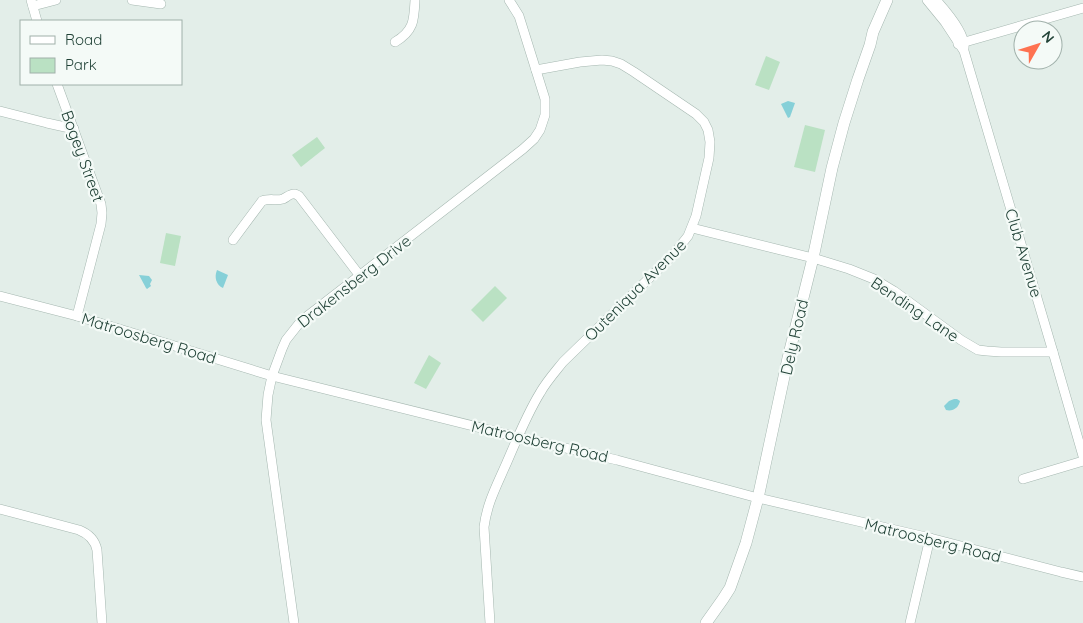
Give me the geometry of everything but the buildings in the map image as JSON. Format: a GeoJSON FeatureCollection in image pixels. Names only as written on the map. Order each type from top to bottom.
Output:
{"type":"FeatureCollection","features":[{"type":"Feature","properties":{"kind":"street"},"geometry":{"type":"LineString","coordinates":[[37,20],[32,3],[56,0]]}},
{"type":"Feature","properties":{"kind":"street"},"geometry":{"type":"LineString","coordinates":[[132,0],[161,4]]}},
{"type":"Feature","properties":{"kind":"street"},"geometry":{"type":"LineString","coordinates":[[396,42],[403,38],[411,28],[415,0]]}},
{"type":"Feature","properties":{"kind":"street","name":"Drakensberg Drive"},"geometry":{"type":"LineString","coordinates":[[294,623],[266,420],[272,376],[286,340],[301,321],[534,139],[540,130],[545,116],[545,99],[519,16],[509,0]]}},
{"type":"Feature","properties":{"kind":"street","name":"Dely Road"},"geometry":{"type":"LineString","coordinates":[[706,623],[730,588],[746,543],[758,498],[832,168],[873,32],[887,0]]}},
{"type":"Feature","properties":{"kind":"street","name":"Dely Road"},"geometry":{"type":"LineString","coordinates":[[870,45],[880,31],[895,0]]}},
{"type":"Feature","properties":{"kind":"street","name":"Club Avenue"},"geometry":{"type":"LineString","coordinates":[[927,0],[962,46]]}},
{"type":"Feature","properties":{"kind":"street","name":"Club Avenue"},"geometry":{"type":"LineString","coordinates":[[936,0],[950,17],[962,46],[1083,456]]}},
{"type":"Feature","properties":{"kind":"street"},"geometry":{"type":"LineString","coordinates":[[962,46],[1083,8]]}},
{"type":"Feature","properties":{"kind":"street","name":"Outeniqua Avenue"},"geometry":{"type":"LineString","coordinates":[[490,623],[484,527],[486,512],[518,437],[550,377],[682,245],[692,228],[710,150],[708,130],[701,118],[621,64],[602,60],[536,70]]}},
{"type":"Feature","properties":{"kind":"street","name":"Bogey Street"},"geometry":{"type":"LineString","coordinates":[[57,85],[101,204],[102,213],[101,224],[77,316]]}},
{"type":"Feature","properties":{"kind":"street"},"geometry":{"type":"LineString","coordinates":[[0,111],[74,129]]}},
{"type":"Feature","properties":{"kind":"street"},"geometry":{"type":"LineString","coordinates":[[233,240],[262,200],[280,200],[295,194],[299,196],[360,276]]}},
{"type":"Feature","properties":{"kind":"street","name":"Bending Lane"},"geometry":{"type":"LineString","coordinates":[[692,228],[813,258],[874,279],[978,350],[986,352],[1053,352]]}},
{"type":"Feature","properties":{"kind":"street","name":"Matroosberg Road"},"geometry":{"type":"LineString","coordinates":[[0,296],[77,316],[272,376],[617,460],[758,498],[930,538],[1083,577]]}},
{"type":"Feature","properties":{"kind":"street"},"geometry":{"type":"LineString","coordinates":[[1022,480],[1083,461]]}},
{"type":"Feature","properties":{"kind":"street"},"geometry":{"type":"LineString","coordinates":[[0,509],[79,530],[90,536],[97,550],[102,623]]}},
{"type":"Feature","properties":{"kind":"street"},"geometry":{"type":"LineString","coordinates":[[910,623],[930,538]]}},
{"type":"Feature","properties":{"kind":"green space"},"geometry":{"type":"Polygon","coordinates":[[[766,56],[780,62],[769,90],[755,85],[766,56]]]}},
{"type":"Feature","properties":{"kind":"green space"},"geometry":{"type":"Polygon","coordinates":[[[805,125],[825,130],[815,172],[794,167],[805,125]]]}},
{"type":"Feature","properties":{"kind":"green space"},"geometry":{"type":"Polygon","coordinates":[[[317,137],[325,148],[301,167],[292,155],[317,137]]]}},
{"type":"Feature","properties":{"kind":"green space"},"geometry":{"type":"Polygon","coordinates":[[[166,233],[181,236],[175,266],[160,263],[166,233]]]}},
{"type":"Feature","properties":{"kind":"green space"},"geometry":{"type":"Polygon","coordinates":[[[495,286],[507,298],[483,322],[471,310],[495,286]]]}},
{"type":"Feature","properties":{"kind":"green space"},"geometry":{"type":"Polygon","coordinates":[[[429,355],[441,363],[426,389],[414,383],[429,355]]]}},
{"type":"Feature","properties":{"kind":"water"},"geometry":{"type":"Polygon","coordinates":[[[788,101],[795,103],[788,118],[781,104],[788,101]]]}},
{"type":"Feature","properties":{"kind":"water"},"geometry":{"type":"Polygon","coordinates":[[[217,270],[228,275],[223,288],[216,280],[217,270]]]}},
{"type":"Feature","properties":{"kind":"water"},"geometry":{"type":"Polygon","coordinates":[[[139,275],[149,276],[152,280],[151,286],[147,289],[139,275]]]}},
{"type":"Feature","properties":{"kind":"water"},"geometry":{"type":"Polygon","coordinates":[[[954,399],[960,401],[958,405],[953,410],[946,410],[944,406],[954,399]]]}}]}
